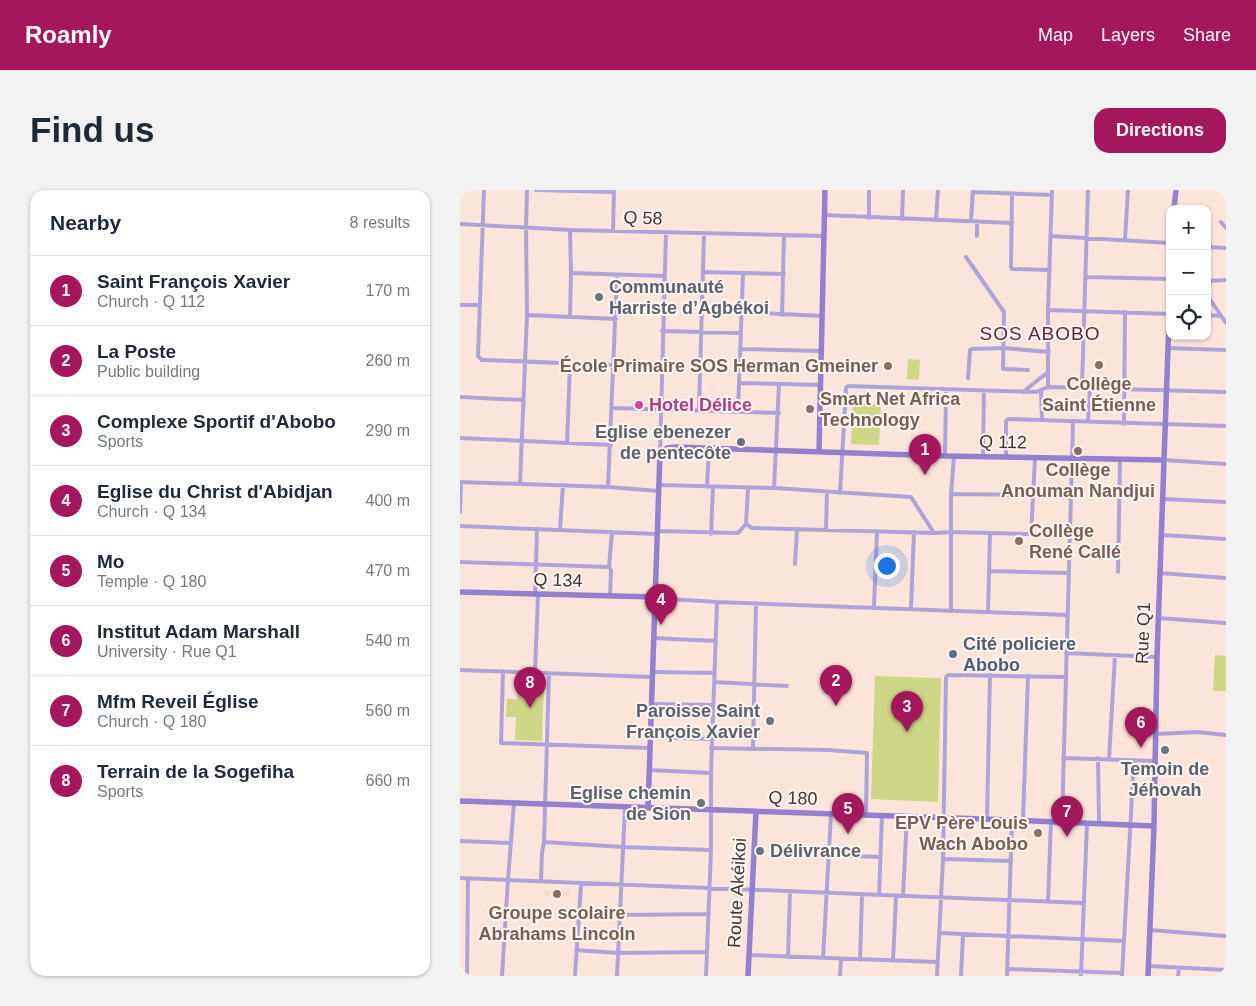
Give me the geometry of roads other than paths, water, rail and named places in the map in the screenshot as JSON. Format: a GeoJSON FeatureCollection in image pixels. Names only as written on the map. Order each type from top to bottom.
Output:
{"type":"FeatureCollection","features":[{"type":"Feature","properties":{"kind":"street"},"geometry":{"type":"LineString","coordinates":[[484,190],[478,356],[482,360],[662,367]]}},
{"type":"Feature","properties":{"kind":"street"},"geometry":{"type":"LineString","coordinates":[[520,483],[528,316],[527,190]]}},
{"type":"Feature","properties":{"kind":"street"},"geometry":{"type":"LineString","coordinates":[[536,190],[614,191],[613,231]]}},
{"type":"Feature","properties":{"kind":"street"},"geometry":{"type":"LineString","coordinates":[[819,452],[825,190]]}},
{"type":"Feature","properties":{"kind":"street"},"geometry":{"type":"LineString","coordinates":[[869,190],[869,218]]}},
{"type":"Feature","properties":{"kind":"street"},"geometry":{"type":"LineString","coordinates":[[902,219],[903,190]]}},
{"type":"Feature","properties":{"kind":"street"},"geometry":{"type":"LineString","coordinates":[[936,220],[938,190]]}},
{"type":"Feature","properties":{"kind":"street"},"geometry":{"type":"LineString","coordinates":[[1082,387],[1086,311],[1088,190]]}},
{"type":"Feature","properties":{"kind":"street"},"geometry":{"type":"LineString","coordinates":[[1126,240],[1128,190]]}},
{"type":"Feature","properties":{"kind":"street"},"geometry":{"type":"LineString","coordinates":[[1174,205],[1176,190]]}},
{"type":"Feature","properties":{"kind":"street"},"geometry":{"type":"LineString","coordinates":[[971,221],[973,191],[1012,194],[1052,192],[1048,310],[1048,387]]}},
{"type":"Feature","properties":{"kind":"street"},"geometry":{"type":"LineString","coordinates":[[1012,194],[1011,267],[1050,270]]}},
{"type":"Feature","properties":{"kind":"street"},"geometry":{"type":"LineString","coordinates":[[825,215],[1012,223]]}},
{"type":"Feature","properties":{"kind":"street"},"geometry":{"type":"LineString","coordinates":[[977,236],[978,221]]}},
{"type":"Feature","properties":{"kind":"street"},"geometry":{"type":"LineString","coordinates":[[1221,222],[1226,228]]}},
{"type":"Feature","properties":{"kind":"street","name":"Q 58"},"geometry":{"type":"LineString","coordinates":[[460,224],[570,230],[824,236]]}},
{"type":"Feature","properties":{"kind":"street"},"geometry":{"type":"LineString","coordinates":[[570,230],[570,317]]}},
{"type":"Feature","properties":{"kind":"street"},"geometry":{"type":"LineString","coordinates":[[648,808],[666,233]]}},
{"type":"Feature","properties":{"kind":"street"},"geometry":{"type":"LineString","coordinates":[[699,410],[704,234]]}},
{"type":"Feature","properties":{"kind":"street"},"geometry":{"type":"LineString","coordinates":[[782,315],[784,236]]}},
{"type":"Feature","properties":{"kind":"street"},"geometry":{"type":"LineString","coordinates":[[1051,236],[1166,244]]}},
{"type":"Feature","properties":{"kind":"street"},"geometry":{"type":"LineString","coordinates":[[1211,247],[1226,248]]}},
{"type":"Feature","properties":{"kind":"street"},"geometry":{"type":"LineString","coordinates":[[966,257],[1004,312],[1003,369],[1028,370]]}},
{"type":"Feature","properties":{"kind":"street"},"geometry":{"type":"LineString","coordinates":[[703,272],[784,274]]}},
{"type":"Feature","properties":{"kind":"street"},"geometry":{"type":"LineString","coordinates":[[738,412],[740,312],[743,273]]}},
{"type":"Feature","properties":{"kind":"street"},"geometry":{"type":"LineString","coordinates":[[571,274],[664,276]]}},
{"type":"Feature","properties":{"kind":"street"},"geometry":{"type":"LineString","coordinates":[[608,486],[617,275]]}},
{"type":"Feature","properties":{"kind":"street"},"geometry":{"type":"LineString","coordinates":[[1086,277],[1166,279]]}},
{"type":"Feature","properties":{"kind":"street"},"geometry":{"type":"LineString","coordinates":[[1211,281],[1226,280]]}},
{"type":"Feature","properties":{"kind":"street"},"geometry":{"type":"LineString","coordinates":[[1211,301],[1226,322]]}},
{"type":"Feature","properties":{"kind":"street"},"geometry":{"type":"LineString","coordinates":[[460,305],[479,305]]}},
{"type":"Feature","properties":{"kind":"street"},"geometry":{"type":"LineString","coordinates":[[1048,310],[1166,314]]}},
{"type":"Feature","properties":{"kind":"street"},"geometry":{"type":"LineString","coordinates":[[740,312],[822,316]]}},
{"type":"Feature","properties":{"kind":"street"},"geometry":{"type":"LineString","coordinates":[[1124,424],[1125,312]]}},
{"type":"Feature","properties":{"kind":"street"},"geometry":{"type":"LineString","coordinates":[[1211,315],[1221,316]]}},
{"type":"Feature","properties":{"kind":"street"},"geometry":{"type":"LineString","coordinates":[[528,316],[616,319]]}},
{"type":"Feature","properties":{"kind":"street"},"geometry":{"type":"LineString","coordinates":[[662,331],[740,333]]}},
{"type":"Feature","properties":{"kind":"street","name":"Rue Q1"},"geometry":{"type":"LineString","coordinates":[[1148,976],[1168,340]]}},
{"type":"Feature","properties":{"kind":"street"},"geometry":{"type":"LineString","coordinates":[[968,378],[970,350],[972,349],[1003,348],[1048,352]]}},
{"type":"Feature","properties":{"kind":"street"},"geometry":{"type":"LineString","coordinates":[[1168,348],[1226,350]]}},
{"type":"Feature","properties":{"kind":"street"},"geometry":{"type":"LineString","coordinates":[[740,349],[821,351]]}},
{"type":"Feature","properties":{"kind":"street"},"geometry":{"type":"LineString","coordinates":[[568,443],[570,364]]}},
{"type":"Feature","properties":{"kind":"street"},"geometry":{"type":"LineString","coordinates":[[1023,392],[1048,372]]}},
{"type":"Feature","properties":{"kind":"street"},"geometry":{"type":"LineString","coordinates":[[738,383],[820,385]]}},
{"type":"Feature","properties":{"kind":"street"},"geometry":{"type":"LineString","coordinates":[[774,488],[779,384]]}},
{"type":"Feature","properties":{"kind":"street"},"geometry":{"type":"LineString","coordinates":[[840,493],[846,386],[1023,392],[1041,391],[1048,387],[1082,387],[1124,390],[1167,389],[1226,392]]}},
{"type":"Feature","properties":{"kind":"street"},"geometry":{"type":"LineString","coordinates":[[1088,422],[1090,388]]}},
{"type":"Feature","properties":{"kind":"street"},"geometry":{"type":"LineString","coordinates":[[944,456],[946,390]]}},
{"type":"Feature","properties":{"kind":"street"},"geometry":{"type":"LineString","coordinates":[[983,457],[984,391]]}},
{"type":"Feature","properties":{"kind":"street"},"geometry":{"type":"LineString","coordinates":[[1041,391],[1042,420]]}},
{"type":"Feature","properties":{"kind":"street"},"geometry":{"type":"LineString","coordinates":[[460,397],[524,400]]}},
{"type":"Feature","properties":{"kind":"street"},"geometry":{"type":"LineString","coordinates":[[612,408],[779,413]]}},
{"type":"Feature","properties":{"kind":"street"},"geometry":{"type":"LineString","coordinates":[[1006,457],[1007,420],[1226,426]]}},
{"type":"Feature","properties":{"kind":"street"},"geometry":{"type":"LineString","coordinates":[[1062,822],[1073,422]]}},
{"type":"Feature","properties":{"kind":"street"},"geometry":{"type":"LineString","coordinates":[[460,438],[611,445]]}},
{"type":"Feature","properties":{"kind":"street","name":"Q 112"},"geometry":{"type":"LineString","coordinates":[[660,453],[672,447],[944,456],[1164,460],[1226,464]]}},
{"type":"Feature","properties":{"kind":"street"},"geometry":{"type":"LineString","coordinates":[[707,487],[710,448]]}},
{"type":"Feature","properties":{"kind":"street"},"geometry":{"type":"LineString","coordinates":[[951,610],[954,456]]}},
{"type":"Feature","properties":{"kind":"street"},"geometry":{"type":"LineString","coordinates":[[1031,535],[1035,458]]}},
{"type":"Feature","properties":{"kind":"street"},"geometry":{"type":"LineString","coordinates":[[1118,572],[1120,460]]}},
{"type":"Feature","properties":{"kind":"street"},"geometry":{"type":"LineString","coordinates":[[460,512],[461,482],[659,488],[774,488],[911,497],[934,533]]}},
{"type":"Feature","properties":{"kind":"street"},"geometry":{"type":"LineString","coordinates":[[560,529],[563,485]]}},
{"type":"Feature","properties":{"kind":"street"},"geometry":{"type":"LineString","coordinates":[[711,534],[713,487]]}},
{"type":"Feature","properties":{"kind":"street"},"geometry":{"type":"LineString","coordinates":[[460,526],[612,532],[738,534],[746,524],[748,488]]}},
{"type":"Feature","properties":{"kind":"street"},"geometry":{"type":"LineString","coordinates":[[826,530],[827,492]]}},
{"type":"Feature","properties":{"kind":"street"},"geometry":{"type":"LineString","coordinates":[[952,494],[1033,495]]}},
{"type":"Feature","properties":{"kind":"street"},"geometry":{"type":"LineString","coordinates":[[1163,499],[1226,502]]}},
{"type":"Feature","properties":{"kind":"street"},"geometry":{"type":"LineString","coordinates":[[746,524],[752,528],[1070,535]]}},
{"type":"Feature","properties":{"kind":"street"},"geometry":{"type":"LineString","coordinates":[[535,672],[537,528]]}},
{"type":"Feature","properties":{"kind":"street"},"geometry":{"type":"LineString","coordinates":[[795,564],[797,529]]}},
{"type":"Feature","properties":{"kind":"street"},"geometry":{"type":"LineString","coordinates":[[610,596],[611,570],[608,567],[612,532]]}},
{"type":"Feature","properties":{"kind":"street"},"geometry":{"type":"LineString","coordinates":[[874,606],[877,532]]}},
{"type":"Feature","properties":{"kind":"street"},"geometry":{"type":"LineString","coordinates":[[911,608],[914,532]]}},
{"type":"Feature","properties":{"kind":"street"},"geometry":{"type":"LineString","coordinates":[[988,612],[990,533]]}},
{"type":"Feature","properties":{"kind":"street"},"geometry":{"type":"LineString","coordinates":[[1162,535],[1226,539]]}},
{"type":"Feature","properties":{"kind":"street"},"geometry":{"type":"LineString","coordinates":[[460,562],[608,567]]}},
{"type":"Feature","properties":{"kind":"street"},"geometry":{"type":"LineString","coordinates":[[989,571],[1069,573]]}},
{"type":"Feature","properties":{"kind":"street"},"geometry":{"type":"LineString","coordinates":[[1160,572],[1226,578]]}},
{"type":"Feature","properties":{"kind":"street","name":"Q 134"},"geometry":{"type":"LineString","coordinates":[[460,592],[655,598]]}},
{"type":"Feature","properties":{"kind":"street"},"geometry":{"type":"LineString","coordinates":[[655,598],[717,602],[1067,614]]}},
{"type":"Feature","properties":{"kind":"street"},"geometry":{"type":"LineString","coordinates":[[706,976],[711,850],[711,748],[717,602]]}},
{"type":"Feature","properties":{"kind":"street"},"geometry":{"type":"LineString","coordinates":[[753,748],[756,603]]}},
{"type":"Feature","properties":{"kind":"street"},"geometry":{"type":"LineString","coordinates":[[1158,618],[1226,623]]}},
{"type":"Feature","properties":{"kind":"street"},"geometry":{"type":"LineString","coordinates":[[654,638],[716,641]]}},
{"type":"Feature","properties":{"kind":"street"},"geometry":{"type":"LineString","coordinates":[[1066,653],[1157,656]]}},
{"type":"Feature","properties":{"kind":"street"},"geometry":{"type":"LineString","coordinates":[[1110,759],[1115,655]]}},
{"type":"Feature","properties":{"kind":"street"},"geometry":{"type":"LineString","coordinates":[[460,670],[549,673],[714,673]]}},
{"type":"Feature","properties":{"kind":"street"},"geometry":{"type":"LineString","coordinates":[[503,671],[500,742],[546,746],[650,748]]}},
{"type":"Feature","properties":{"kind":"street"},"geometry":{"type":"LineString","coordinates":[[541,881],[549,673]]}},
{"type":"Feature","properties":{"kind":"street"},"geometry":{"type":"LineString","coordinates":[[937,976],[943,859],[946,677],[948,675],[990,675],[1065,677]]}},
{"type":"Feature","properties":{"kind":"street"},"geometry":{"type":"LineString","coordinates":[[987,819],[990,675]]}},
{"type":"Feature","properties":{"kind":"street"},"geometry":{"type":"LineString","coordinates":[[1023,820],[1028,676]]}},
{"type":"Feature","properties":{"kind":"street"},"geometry":{"type":"LineString","coordinates":[[714,682],[786,686]]}},
{"type":"Feature","properties":{"kind":"street"},"geometry":{"type":"LineString","coordinates":[[651,704],[713,705]]}},
{"type":"Feature","properties":{"kind":"street"},"geometry":{"type":"LineString","coordinates":[[1156,734],[1196,732],[1226,734]]}},
{"type":"Feature","properties":{"kind":"street"},"geometry":{"type":"LineString","coordinates":[[650,737],[712,738]]}},
{"type":"Feature","properties":{"kind":"street"},"geometry":{"type":"LineString","coordinates":[[711,748],[829,750],[867,754],[866,815]]}},
{"type":"Feature","properties":{"kind":"street"},"geometry":{"type":"LineString","coordinates":[[1063,758],[1155,760]]}},
{"type":"Feature","properties":{"kind":"street"},"geometry":{"type":"LineString","coordinates":[[1098,758],[1099,824]]}},
{"type":"Feature","properties":{"kind":"street"},"geometry":{"type":"LineString","coordinates":[[1007,969],[1081,974],[1122,974],[1134,760]]}},
{"type":"Feature","properties":{"kind":"street"},"geometry":{"type":"LineString","coordinates":[[649,770],[711,773]]}},
{"type":"Feature","properties":{"kind":"street","name":"Q 180"},"geometry":{"type":"LineString","coordinates":[[460,801],[1154,826]]}},
{"type":"Feature","properties":{"kind":"street"},"geometry":{"type":"LineString","coordinates":[[502,976],[514,803]]}},
{"type":"Feature","properties":{"kind":"street"},"geometry":{"type":"LineString","coordinates":[[617,976],[625,808]]}},
{"type":"Feature","properties":{"kind":"street","name":"Route Akéikoi"},"geometry":{"type":"LineString","coordinates":[[748,976],[756,811]]}},
{"type":"Feature","properties":{"kind":"street"},"geometry":{"type":"LineString","coordinates":[[823,958],[831,814]]}},
{"type":"Feature","properties":{"kind":"street"},"geometry":{"type":"LineString","coordinates":[[879,895],[882,815]]}},
{"type":"Feature","properties":{"kind":"street"},"geometry":{"type":"LineString","coordinates":[[903,896],[907,816]]}},
{"type":"Feature","properties":{"kind":"street"},"geometry":{"type":"LineString","coordinates":[[1007,976],[1012,820]]}},
{"type":"Feature","properties":{"kind":"street"},"geometry":{"type":"LineString","coordinates":[[1048,901],[1051,821]]}},
{"type":"Feature","properties":{"kind":"street"},"geometry":{"type":"LineString","coordinates":[[1081,974],[1087,823]]}},
{"type":"Feature","properties":{"kind":"street"},"geometry":{"type":"LineString","coordinates":[[460,841],[511,843]]}},
{"type":"Feature","properties":{"kind":"street"},"geometry":{"type":"LineString","coordinates":[[544,842],[711,850]]}},
{"type":"Feature","properties":{"kind":"street"},"geometry":{"type":"LineString","coordinates":[[829,855],[880,857]]}},
{"type":"Feature","properties":{"kind":"street"},"geometry":{"type":"LineString","coordinates":[[943,859],[1011,860]]}},
{"type":"Feature","properties":{"kind":"street"},"geometry":{"type":"LineString","coordinates":[[460,878],[621,886],[1083,903]]}},
{"type":"Feature","properties":{"kind":"street"},"geometry":{"type":"LineString","coordinates":[[467,976],[468,879]]}},
{"type":"Feature","properties":{"kind":"street"},"geometry":{"type":"LineString","coordinates":[[575,976],[581,884]]}},
{"type":"Feature","properties":{"kind":"street"},"geometry":{"type":"LineString","coordinates":[[788,957],[790,892]]}},
{"type":"Feature","properties":{"kind":"street"},"geometry":{"type":"LineString","coordinates":[[860,960],[862,895]]}},
{"type":"Feature","properties":{"kind":"street"},"geometry":{"type":"LineString","coordinates":[[893,961],[896,896]]}},
{"type":"Feature","properties":{"kind":"street"},"geometry":{"type":"LineString","coordinates":[[619,915],[709,914]]}},
{"type":"Feature","properties":{"kind":"street"},"geometry":{"type":"LineString","coordinates":[[1150,930],[1226,936]]}},
{"type":"Feature","properties":{"kind":"street"},"geometry":{"type":"LineString","coordinates":[[939,933],[1124,941]]}},
{"type":"Feature","properties":{"kind":"street"},"geometry":{"type":"LineString","coordinates":[[961,976],[963,935]]}},
{"type":"Feature","properties":{"kind":"street"},"geometry":{"type":"LineString","coordinates":[[576,950],[707,952]]}},
{"type":"Feature","properties":{"kind":"street"},"geometry":{"type":"LineString","coordinates":[[749,955],[937,962]]}},
{"type":"Feature","properties":{"kind":"street"},"geometry":{"type":"LineString","coordinates":[[840,976],[841,959]]}},
{"type":"Feature","properties":{"kind":"street"},"geometry":{"type":"LineString","coordinates":[[1149,966],[1226,970]]}},
{"type":"Feature","properties":{"kind":"street"},"geometry":{"type":"LineString","coordinates":[[1178,976],[1179,968]]}},
{"type":"Feature","properties":{"kind":"place","name":"Communauté Harriste d’Agbékoi"},"geometry":{"type":"Point","coordinates":[599,297]}},
{"type":"Feature","properties":{"kind":"place","name":"Collège Saint Étienne"},"geometry":{"type":"Point","coordinates":[1099,365]}},
{"type":"Feature","properties":{"kind":"place","name":"École Primaire SOS Herman Gmeiner"},"geometry":{"type":"Point","coordinates":[888,366]}},
{"type":"Feature","properties":{"kind":"place","name":"Hotel Délice"},"geometry":{"type":"Point","coordinates":[639,405]}},
{"type":"Feature","properties":{"kind":"place","name":"Smart Net Africa Technology"},"geometry":{"type":"Point","coordinates":[810,409]}},
{"type":"Feature","properties":{"kind":"place","name":"Eglise ebenezer de pentecôte"},"geometry":{"type":"Point","coordinates":[741,442]}},
{"type":"Feature","properties":{"kind":"place","name":"Collège Anouman Nandjui"},"geometry":{"type":"Point","coordinates":[1078,451]}},
{"type":"Feature","properties":{"kind":"place","name":"Saint François Xavier"},"geometry":{"type":"Point","coordinates":[925,475]}},
{"type":"Feature","properties":{"kind":"place","name":"Collège René Callé"},"geometry":{"type":"Point","coordinates":[1019,541]}},
{"type":"Feature","properties":{"kind":"place","name":"Eglise du Christ d'Abidjan"},"geometry":{"type":"Point","coordinates":[661,625]}},
{"type":"Feature","properties":{"kind":"place","name":"Cité policiere Abobo"},"geometry":{"type":"Point","coordinates":[953,654]}},
{"type":"Feature","properties":{"kind":"place","name":"La Poste"},"geometry":{"type":"Point","coordinates":[836,706]}},
{"type":"Feature","properties":{"kind":"place","name":"Terrain de la Sogefiha"},"geometry":{"type":"Point","coordinates":[530,708]}},
{"type":"Feature","properties":{"kind":"place","name":"Paroisse Saint François Xavier"},"geometry":{"type":"Point","coordinates":[770,721]}},
{"type":"Feature","properties":{"kind":"place","name":"Complexe Sportif d'Abobo"},"geometry":{"type":"Point","coordinates":[907,732]}},
{"type":"Feature","properties":{"kind":"place","name":"Institut Adam Marshall"},"geometry":{"type":"Point","coordinates":[1141,748]}},
{"type":"Feature","properties":{"kind":"place","name":"Temoin de Jéhovah"},"geometry":{"type":"Point","coordinates":[1165,750]}},
{"type":"Feature","properties":{"kind":"place","name":"Eglise chemin de Sion"},"geometry":{"type":"Point","coordinates":[701,803]}},
{"type":"Feature","properties":{"kind":"place","name":"EPV Père Louis Wach Abobo"},"geometry":{"type":"Point","coordinates":[1038,833]}},
{"type":"Feature","properties":{"kind":"place","name":"Mo"},"geometry":{"type":"Point","coordinates":[848,834]}},
{"type":"Feature","properties":{"kind":"place","name":"Mfm Reveil Église"},"geometry":{"type":"Point","coordinates":[1067,837]}},
{"type":"Feature","properties":{"kind":"place","name":"Délivrance"},"geometry":{"type":"Point","coordinates":[760,851]}},
{"type":"Feature","properties":{"kind":"place","name":"Groupe scolaire Abrahams Lincoln"},"geometry":{"type":"Point","coordinates":[557,894]}},
{"type":"Feature","properties":{"kind":"district","name":"SOS ABOBO"},"geometry":{"type":"Point","coordinates":[1040,333]}}]}
